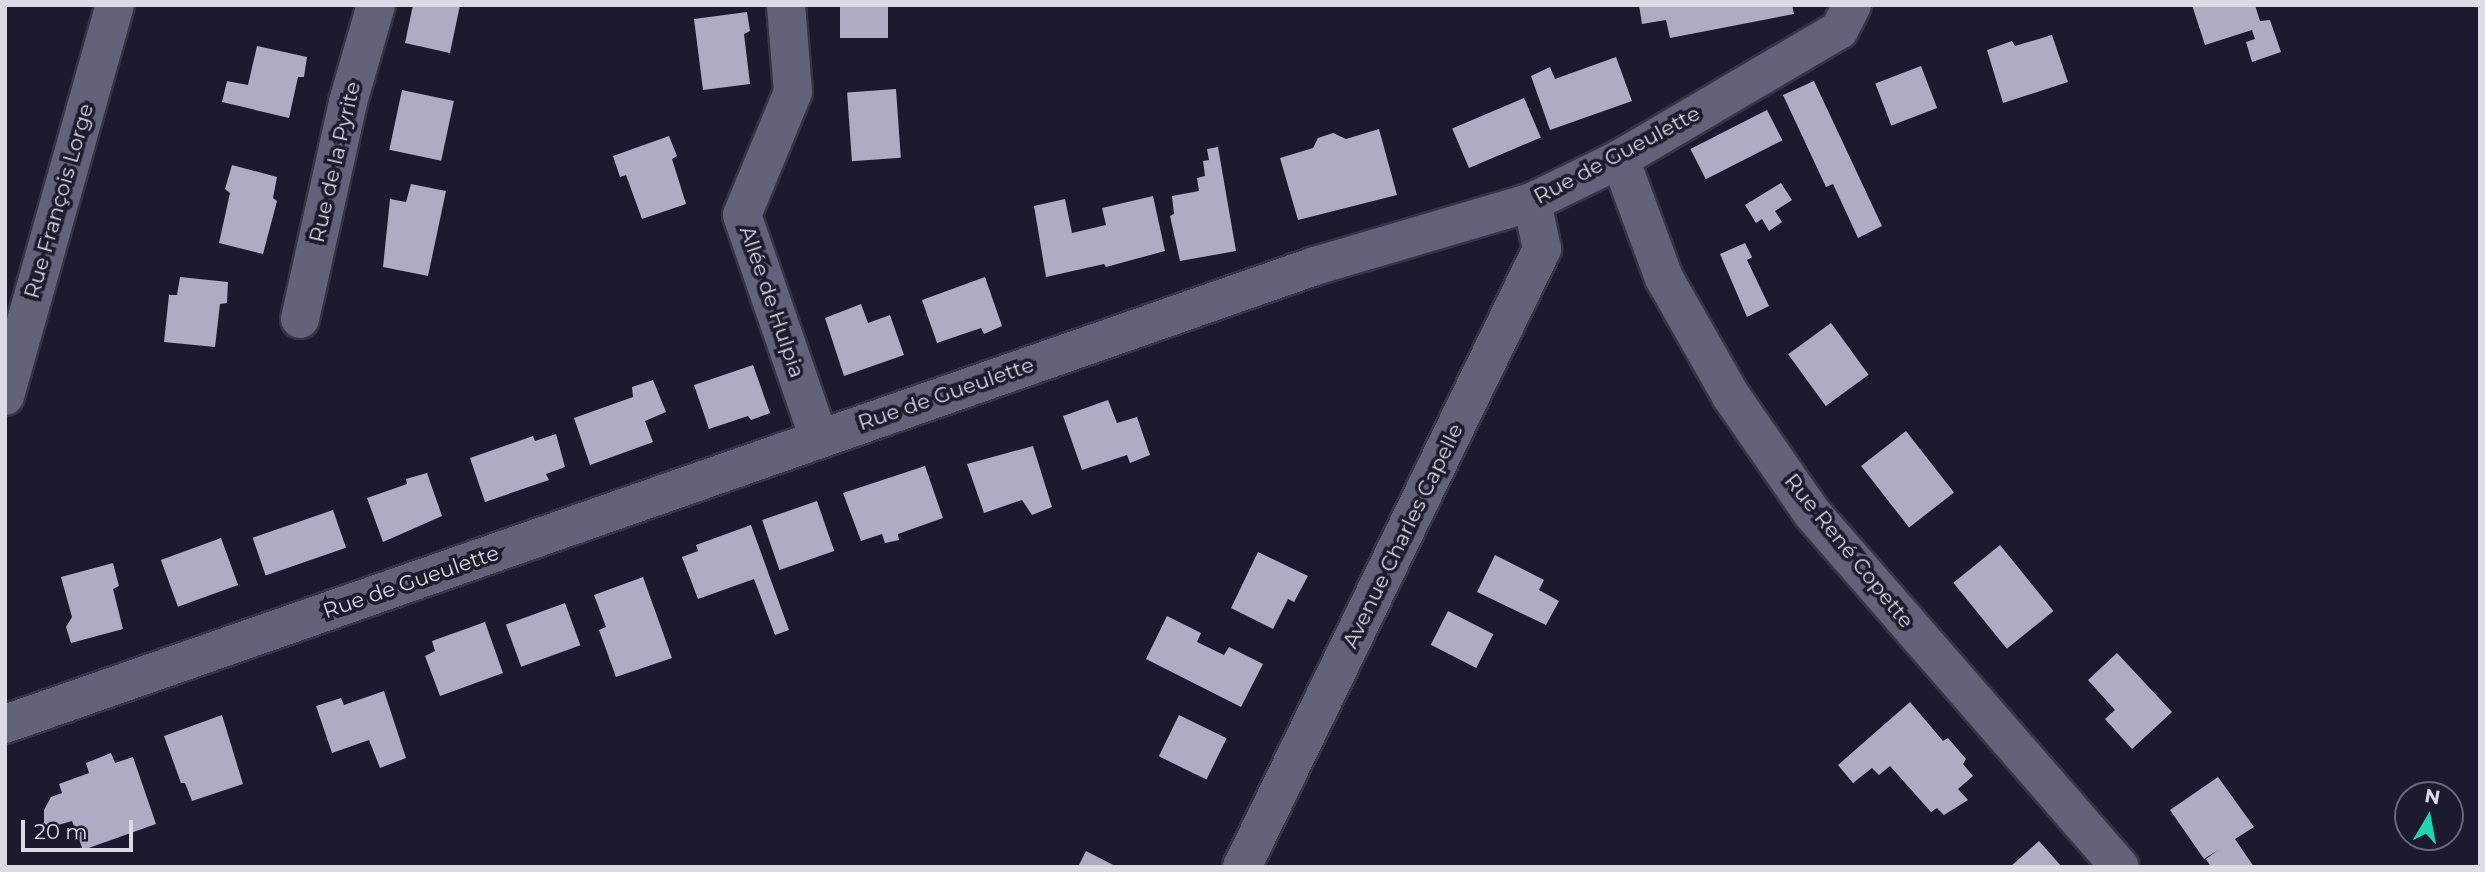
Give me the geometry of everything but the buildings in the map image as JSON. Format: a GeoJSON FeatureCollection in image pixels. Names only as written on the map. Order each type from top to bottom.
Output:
{"type":"FeatureCollection","features":[{"type":"Feature","properties":{"kind":"street","name":"Rue François Lorge"},"geometry":{"type":"LineString","coordinates":[[5,396],[115,5]]}},
{"type":"Feature","properties":{"kind":"street","name":"Rue de la Pyrite"},"geometry":{"type":"LineString","coordinates":[[300,319],[348,102],[376,5]]}},
{"type":"Feature","properties":{"kind":"street","name":"Allée de Hulpia"},"geometry":{"type":"LineString","coordinates":[[786,5],[793,92],[742,215],[819,438]]}},
{"type":"Feature","properties":{"kind":"street","name":"Rue de Gueulette"},"geometry":{"type":"LineString","coordinates":[[5,724],[1315,267],[1532,202],[1620,159],[1839,30],[1852,5]]}},
{"type":"Feature","properties":{"kind":"street","name":"Rue René Copette"},"geometry":{"type":"LineString","coordinates":[[1620,159],[1664,278],[1731,396],[1812,513],[2120,867]]}},
{"type":"Feature","properties":{"kind":"street","name":"Avenue Charles Capelle"},"geometry":{"type":"LineString","coordinates":[[1242,867],[1542,249],[1532,202]]}}]}
